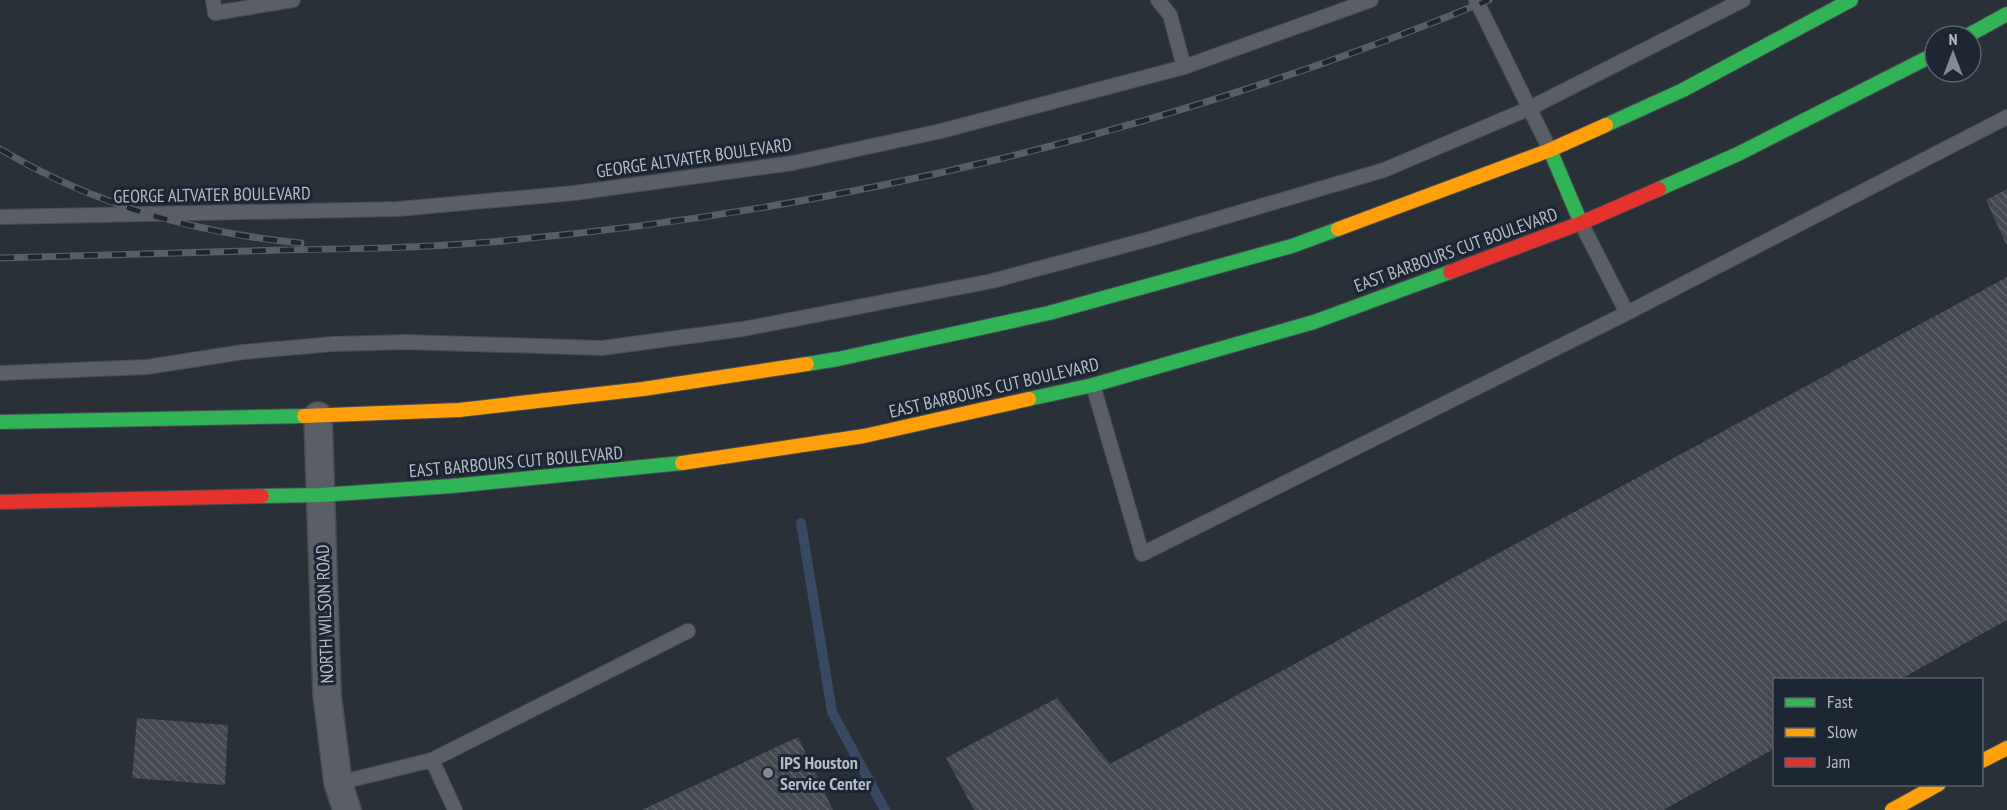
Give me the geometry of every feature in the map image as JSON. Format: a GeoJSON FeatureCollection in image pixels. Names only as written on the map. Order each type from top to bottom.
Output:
{"type":"FeatureCollection","features":[{"type":"Feature","properties":{"kind":"street"},"geometry":{"type":"LineString","coordinates":[[0,422],[318,416],[459,410],[632,390],[860,354],[1049,313],[1292,246],[1550,150],[1683,90],[1851,0]]}},
{"type":"Feature","properties":{"kind":"street"},"geometry":{"type":"LineString","coordinates":[[1983,27],[2007,14]]}},
{"type":"Feature","properties":{"kind":"street","name":"EAST BARBOURS CUT BOULEVARD"},"geometry":{"type":"LineString","coordinates":[[0,502],[321,495],[452,486],[657,467],[864,436],[1094,385],[1314,322],[1581,223],[1738,154],[1923,61]]}},
{"type":"Feature","properties":{"kind":"street"},"geometry":{"type":"LineString","coordinates":[[1550,150],[1581,223]]}},
{"type":"Feature","properties":{"kind":"street","name":"NORTH WILSON ROAD"},"geometry":{"type":"LineString","coordinates":[[318,416],[327,694],[338,783],[347,810]]}},
{"type":"Feature","properties":{"kind":"street"},"geometry":{"type":"LineString","coordinates":[[1983,760],[2007,748]]}},
{"type":"Feature","properties":{"kind":"street"},"geometry":{"type":"LineString","coordinates":[[1892,810],[1935,786]]}},
{"type":"Feature","properties":{"kind":"lane"},"geometry":{"type":"LineString","coordinates":[[213,0],[215,13],[293,0]]}},
{"type":"Feature","properties":{"kind":"lane"},"geometry":{"type":"LineString","coordinates":[[1158,0],[1170,15],[1184,67]]}},
{"type":"Feature","properties":{"kind":"lane","name":"GEORGE ALTVATER BOULEVARD"},"geometry":{"type":"LineString","coordinates":[[0,217],[398,209],[574,194],[792,164],[941,131],[1184,67],[1337,6],[1371,0]]}},
{"type":"Feature","properties":{"kind":"lane"},"geometry":{"type":"LineString","coordinates":[[1476,0],[1550,150]]}},
{"type":"Feature","properties":{"kind":"lane"},"geometry":{"type":"LineString","coordinates":[[0,373],[147,367],[243,352],[333,344],[407,342],[602,348],[743,328],[992,281],[1149,239],[1384,170],[1530,108],[1743,0]]}},
{"type":"Feature","properties":{"kind":"lane"},"geometry":{"type":"LineString","coordinates":[[1094,385],[1142,554],[1628,313],[2007,117]]}},
{"type":"Feature","properties":{"kind":"lane"},"geometry":{"type":"LineString","coordinates":[[1581,223],[1628,313]]}},
{"type":"Feature","properties":{"kind":"lane"},"geometry":{"type":"LineString","coordinates":[[338,783],[432,760],[688,631]]}},
{"type":"Feature","properties":{"kind":"lane"},"geometry":{"type":"LineString","coordinates":[[432,760],[455,810]]}},
{"type":"Feature","properties":{"kind":"building"},"geometry":{"type":"Polygon","coordinates":[[[2007,189],[2007,246],[1986,200],[2007,189]]]}},
{"type":"Feature","properties":{"kind":"building"},"geometry":{"type":"Polygon","coordinates":[[[2007,277],[2007,620],[1903,678],[1773,678],[1773,750],[1663,810],[974,810],[946,758],[1057,698],[1110,764],[2007,277]]]}},
{"type":"Feature","properties":{"kind":"building"},"geometry":{"type":"Polygon","coordinates":[[[137,718],[228,725],[225,785],[132,778],[137,718]]]}},
{"type":"Feature","properties":{"kind":"building","name":"IPS Houston Service Center"},"geometry":{"type":"Polygon","coordinates":[[[798,737],[833,810],[642,810],[798,737]]]}},
{"type":"Feature","properties":{"kind":"waterway"},"geometry":{"type":"LineString","coordinates":[[801,523],[832,712],[885,810]]}},
{"type":"Feature","properties":{"kind":"railway"},"geometry":{"type":"LineString","coordinates":[[0,258],[463,244],[617,229],[745,210],[872,187],[998,159],[1123,126],[1247,89],[1369,47],[1489,0]]}},
{"type":"Feature","properties":{"kind":"railway"},"geometry":{"type":"LineString","coordinates":[[0,149],[71,186],[145,213],[222,232],[301,243]]}},
{"type":"Feature","properties":{"kind":"traffic: fast"},"geometry":{"type":"LineString","coordinates":[[1606,125],[1683,90],[1851,0]]}},
{"type":"Feature","properties":{"kind":"traffic: fast"},"geometry":{"type":"LineString","coordinates":[[1983,27],[2007,14]]}},
{"type":"Feature","properties":{"kind":"traffic: fast"},"geometry":{"type":"LineString","coordinates":[[1659,189],[1738,154],[1923,60]]}},
{"type":"Feature","properties":{"kind":"traffic: fast"},"geometry":{"type":"LineString","coordinates":[[1550,150],[1581,223]]}},
{"type":"Feature","properties":{"kind":"traffic: fast"},"geometry":{"type":"LineString","coordinates":[[807,364],[1049,313],[1292,246],[1338,229]]}},
{"type":"Feature","properties":{"kind":"traffic: fast"},"geometry":{"type":"LineString","coordinates":[[1029,399],[1093,385],[1314,322],[1450,272]]}},
{"type":"Feature","properties":{"kind":"traffic: fast"},"geometry":{"type":"LineString","coordinates":[[0,422],[304,416]]}},
{"type":"Feature","properties":{"kind":"traffic: fast"},"geometry":{"type":"LineString","coordinates":[[262,496],[321,495],[452,486],[682,463]]}},
{"type":"Feature","properties":{"kind":"traffic: slow"},"geometry":{"type":"LineString","coordinates":[[1338,229],[1550,150],[1606,125]]}},
{"type":"Feature","properties":{"kind":"traffic: slow"},"geometry":{"type":"LineString","coordinates":[[304,416],[459,410],[643,389],[807,364]]}},
{"type":"Feature","properties":{"kind":"traffic: slow"},"geometry":{"type":"LineString","coordinates":[[682,463],[864,436],[1029,399]]}},
{"type":"Feature","properties":{"kind":"traffic: slow"},"geometry":{"type":"LineString","coordinates":[[1983,760],[2007,748]]}},
{"type":"Feature","properties":{"kind":"traffic: slow"},"geometry":{"type":"LineString","coordinates":[[1892,810],[1935,786]]}},
{"type":"Feature","properties":{"kind":"traffic: jam"},"geometry":{"type":"LineString","coordinates":[[1450,272],[1581,223],[1659,189]]}},
{"type":"Feature","properties":{"kind":"traffic: jam"},"geometry":{"type":"LineString","coordinates":[[0,502],[262,496]]}},
{"type":"Feature","properties":{"kind":"place","name":"IPS Houston Service Center"},"geometry":{"type":"Point","coordinates":[768,773]}}]}
